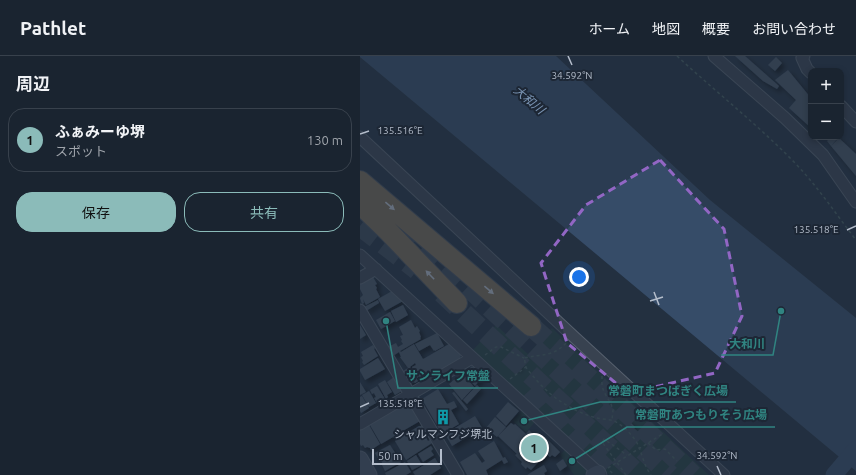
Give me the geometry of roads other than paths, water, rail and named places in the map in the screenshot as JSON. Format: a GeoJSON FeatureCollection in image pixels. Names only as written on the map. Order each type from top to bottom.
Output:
{"type":"FeatureCollection","features":[{"type":"Feature","properties":{"kind":"highway"},"geometry":{"type":"LineString","coordinates":[[360,181],[531,326]]}},
{"type":"Feature","properties":{"kind":"highway"},"geometry":{"type":"LineString","coordinates":[[360,204],[457,303]]}},
{"type":"Feature","properties":{"kind":"street"},"geometry":{"type":"LineString","coordinates":[[714,56],[785,118],[823,155],[856,202]]}},
{"type":"Feature","properties":{"kind":"street"},"geometry":{"type":"LineString","coordinates":[[804,56],[802,58],[808,70]]}},
{"type":"Feature","properties":{"kind":"street"},"geometry":{"type":"LineString","coordinates":[[844,109],[856,122]]}},
{"type":"Feature","properties":{"kind":"street"},"geometry":{"type":"LineString","coordinates":[[360,137],[724,475]]}},
{"type":"Feature","properties":{"kind":"street"},"geometry":{"type":"LineString","coordinates":[[360,254],[472,358],[600,473]]}},
{"type":"Feature","properties":{"kind":"street"},"geometry":{"type":"LineString","coordinates":[[360,278],[376,269]]}},
{"type":"Feature","properties":{"kind":"street"},"geometry":{"type":"LineString","coordinates":[[360,310],[458,475]]}},
{"type":"Feature","properties":{"kind":"street"},"geometry":{"type":"LineString","coordinates":[[360,424],[472,358]]}},
{"type":"Feature","properties":{"kind":"street"},"geometry":{"type":"LineString","coordinates":[[360,459],[369,475]]}},
{"type":"Feature","properties":{"kind":"water"},"geometry":{"type":"Polygon","coordinates":[[[556,56],[710,200],[856,318],[856,471],[360,57],[556,56]]]}},
{"type":"Feature","properties":{"kind":"waterway"},"geometry":{"type":"LineString","coordinates":[[834,475],[856,449]]}},
{"type":"Feature","properties":{"kind":"tunnel"},"geometry":{"type":"LineString","coordinates":[[375,211],[437,258],[670,475]]}},
{"type":"Feature","properties":{"kind":"tunnel"},"geometry":{"type":"LineString","coordinates":[[360,226],[417,270]]}},
{"type":"Feature","properties":{"kind":"tunnel"},"geometry":{"type":"LineString","coordinates":[[442,293],[639,475]]}},
{"type":"Feature","properties":{"kind":"tunnel"},"geometry":{"type":"LineString","coordinates":[[531,326],[693,475]]}},
{"type":"Feature","properties":{"kind":"tunnel"},"geometry":{"type":"LineString","coordinates":[[530,390],[566,430],[612,475]]}},
{"type":"Feature","properties":{"kind":"place","name":"大和川"},"geometry":{"type":"Point","coordinates":[781,311]}},
{"type":"Feature","properties":{"kind":"place","name":"サンライフ常盤"},"geometry":{"type":"Point","coordinates":[386,321]}},
{"type":"Feature","properties":{"kind":"place","name":"シャルマンフジ堺北"},"geometry":{"type":"Point","coordinates":[443,417]}},
{"type":"Feature","properties":{"kind":"place","name":"常磐町まつばぎく広場"},"geometry":{"type":"Point","coordinates":[524,421]}},
{"type":"Feature","properties":{"kind":"place","name":"ふぁみーゆ堺"},"geometry":{"type":"Point","coordinates":[534,448]}},
{"type":"Feature","properties":{"kind":"place","name":"常磐町あつもりそう広場"},"geometry":{"type":"Point","coordinates":[572,461]}}]}
